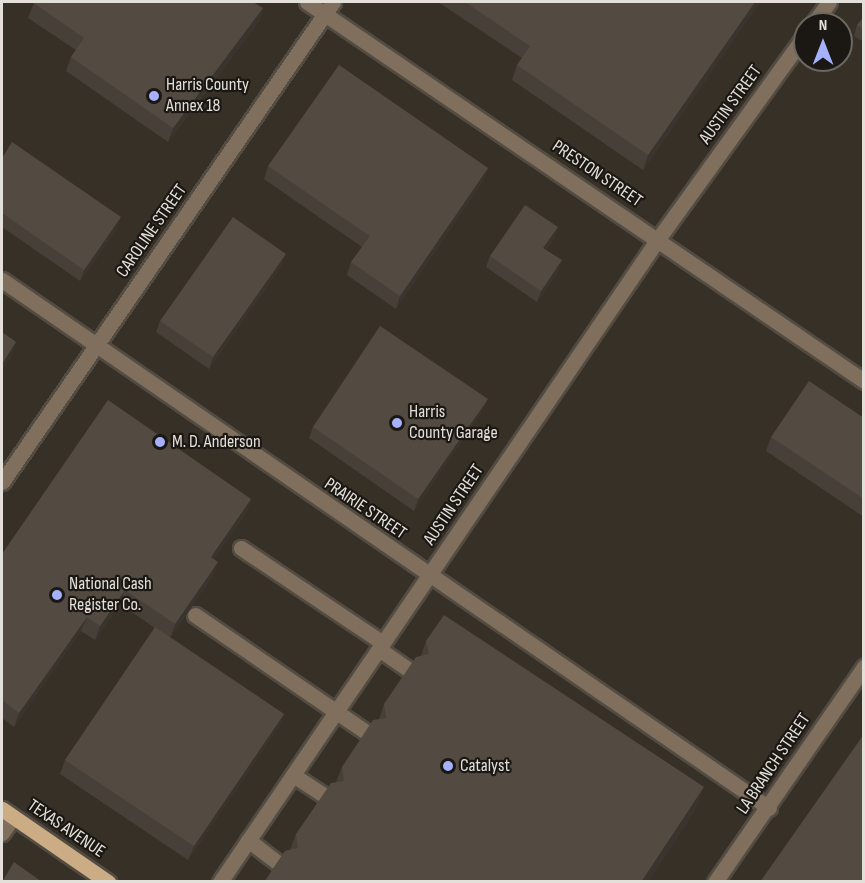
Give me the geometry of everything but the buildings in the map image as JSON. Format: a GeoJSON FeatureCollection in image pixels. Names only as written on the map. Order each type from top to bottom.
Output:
{"type":"FeatureCollection","features":[{"type":"Feature","properties":{"kind":"main road","name":"TEXAS AVENUE"},"geometry":{"type":"LineString","coordinates":[[7,813],[108,882]]}},
{"type":"Feature","properties":{"kind":"street","name":"PRESTON STREET"},"geometry":{"type":"LineString","coordinates":[[307,2],[329,8],[864,381]]}},
{"type":"Feature","properties":{"kind":"street","name":"CAROLINE STREET"},"geometry":{"type":"LineString","coordinates":[[2,482],[329,8]]}},
{"type":"Feature","properties":{"kind":"street","name":"AUSTIN STREET"},"geometry":{"type":"LineString","coordinates":[[220,882],[658,239],[793,52]]}},
{"type":"Feature","properties":{"kind":"street","name":"PRAIRIE STREET"},"geometry":{"type":"LineString","coordinates":[[2,280],[94,348],[769,808]]}},
{"type":"Feature","properties":{"kind":"street"},"geometry":{"type":"LineString","coordinates":[[241,548],[381,646],[412,672]]}},
{"type":"Feature","properties":{"kind":"street"},"geometry":{"type":"LineString","coordinates":[[195,615],[335,714],[370,735]]}},
{"type":"Feature","properties":{"kind":"street","name":"LA BRANCH STREET"},"geometry":{"type":"LineString","coordinates":[[715,882],[769,808],[864,667]]}},
{"type":"Feature","properties":{"kind":"street"},"geometry":{"type":"LineString","coordinates":[[292,775],[328,798]]}},
{"type":"Feature","properties":{"kind":"street"},"geometry":{"type":"LineString","coordinates":[[2,833],[7,813]]}},
{"type":"Feature","properties":{"kind":"street"},"geometry":{"type":"LineString","coordinates":[[248,840],[282,866]]}},
{"type":"Feature","properties":{"kind":"place","name":"Harris County Annex 18"},"geometry":{"type":"Point","coordinates":[154,96]}},
{"type":"Feature","properties":{"kind":"place","name":"Harris County Garage"},"geometry":{"type":"Point","coordinates":[397,423]}},
{"type":"Feature","properties":{"kind":"place","name":"M. D. Anderson"},"geometry":{"type":"Point","coordinates":[160,442]}},
{"type":"Feature","properties":{"kind":"place","name":"National Cash Register Co."},"geometry":{"type":"Point","coordinates":[57,595]}},
{"type":"Feature","properties":{"kind":"place","name":"Catalyst"},"geometry":{"type":"Point","coordinates":[448,766]}}]}
